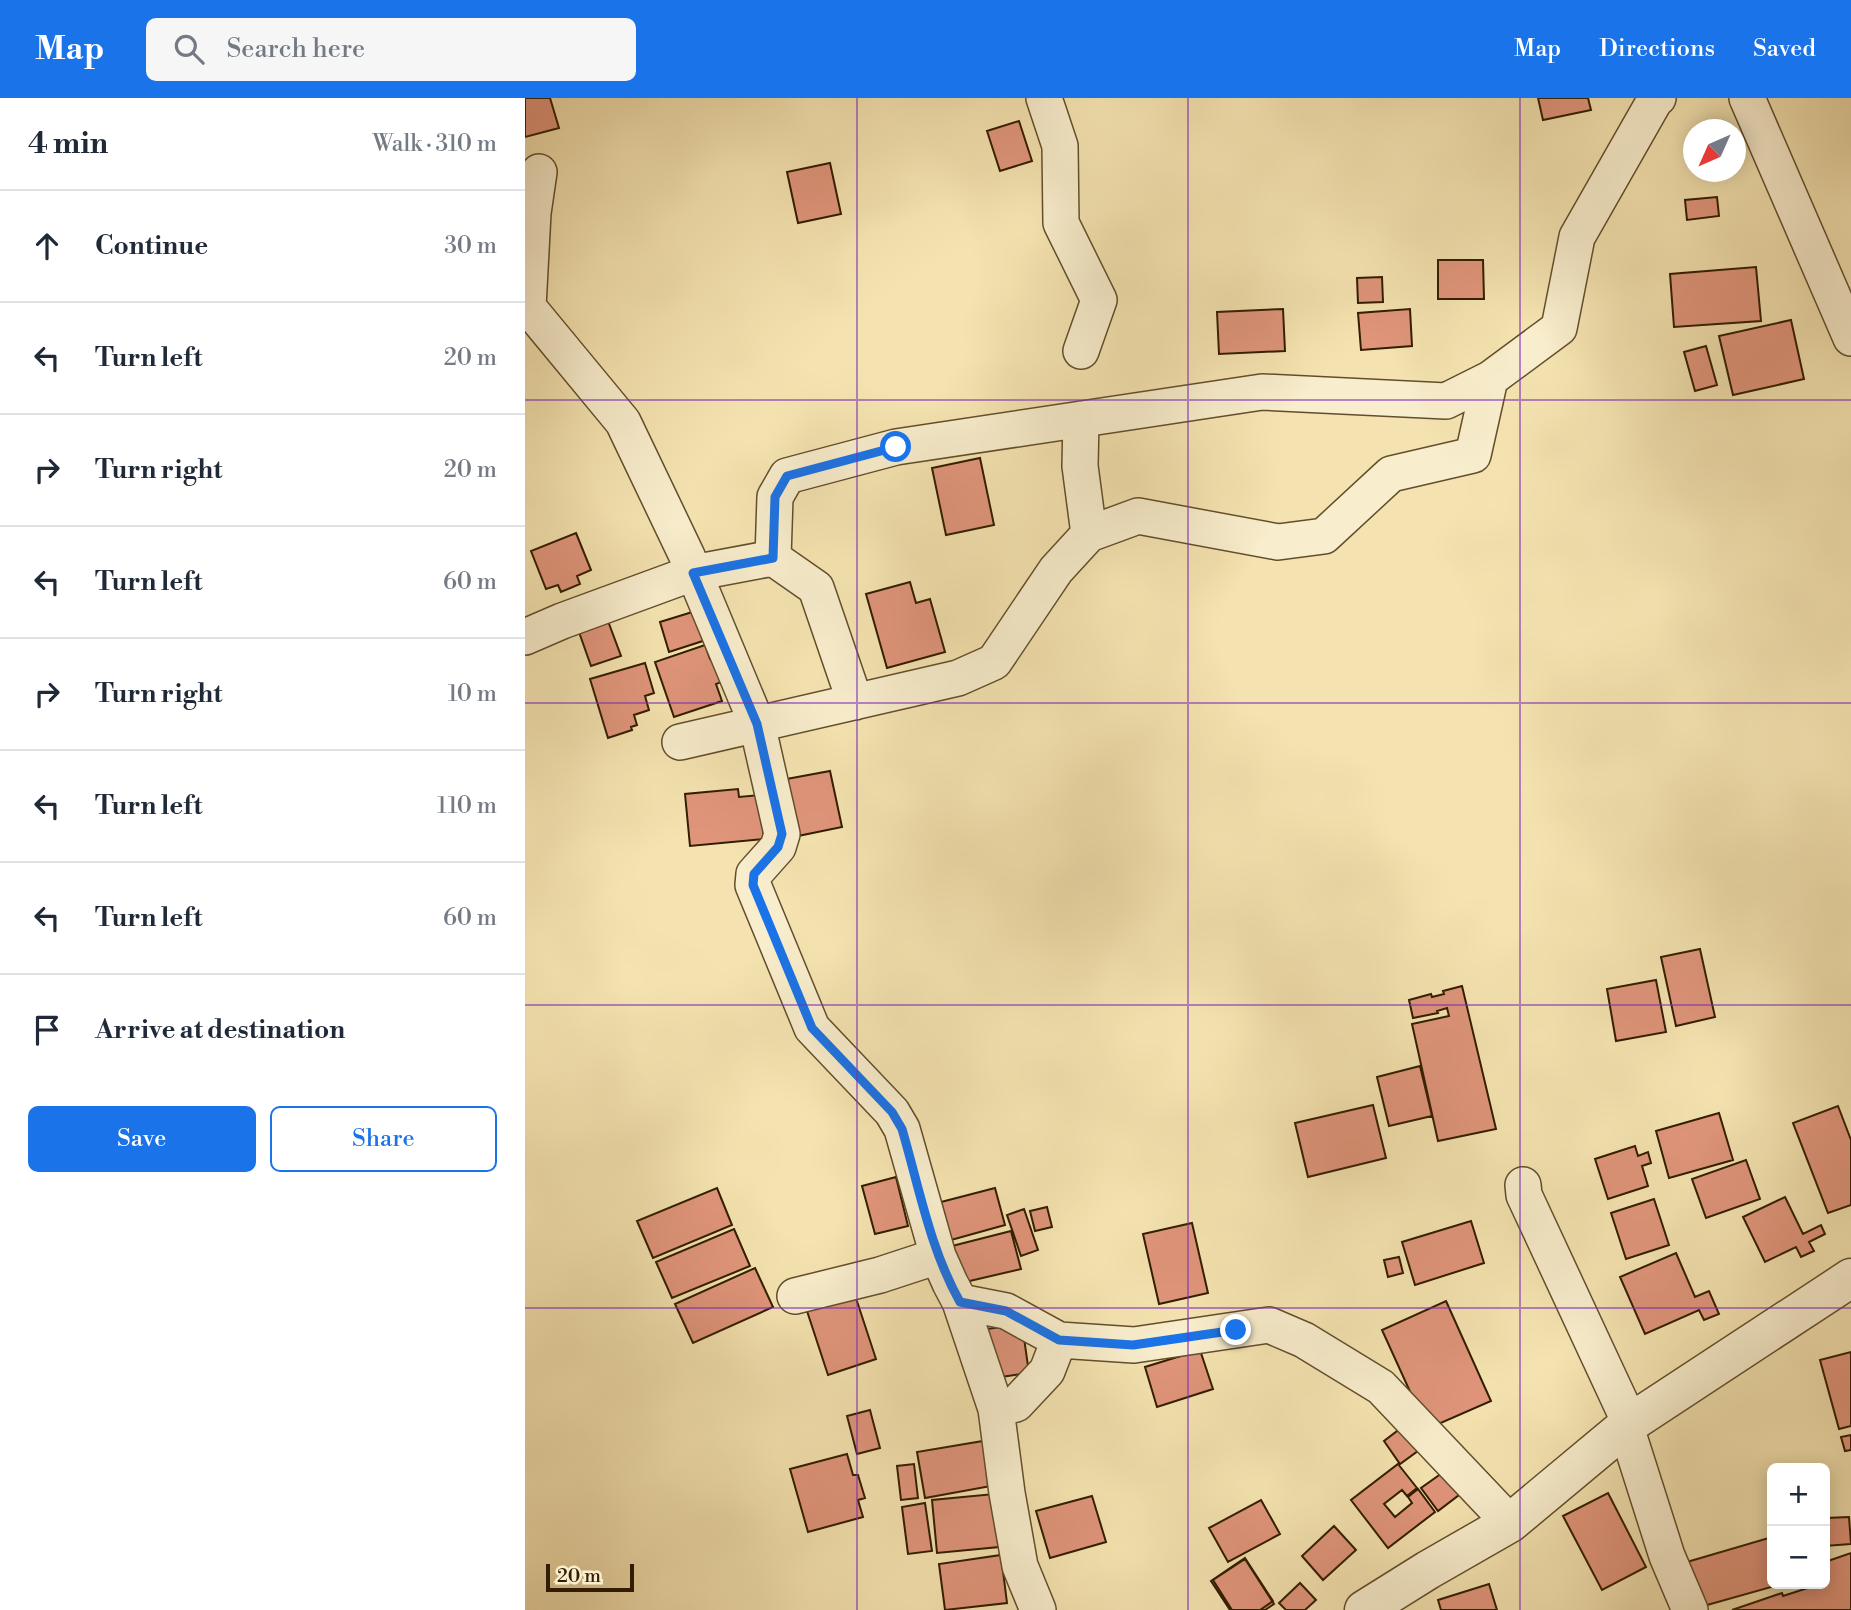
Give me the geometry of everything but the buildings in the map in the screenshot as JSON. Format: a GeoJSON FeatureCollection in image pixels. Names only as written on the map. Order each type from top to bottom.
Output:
{"type":"FeatureCollection","features":[{"type":"Feature","properties":{"kind":"street"},"geometry":{"type":"LineString","coordinates":[[1044,98],[1060,146],[1061,223],[1099,300],[1081,351]]}},
{"type":"Feature","properties":{"kind":"street"},"geometry":{"type":"LineString","coordinates":[[773,558],[775,497],[787,476],[896,447],[1262,392],[1446,401],[1490,379],[1559,328],[1577,237],[1658,98]]}},
{"type":"Feature","properties":{"kind":"street"},"geometry":{"type":"LineString","coordinates":[[1747,98],[1851,338]]}},
{"type":"Feature","properties":{"kind":"street"},"geometry":{"type":"LineString","coordinates":[[539,172],[533,213],[528,307],[624,422],[687,556],[757,724],[782,834],[778,847],[754,874],[753,885],[812,1028],[892,1112],[902,1129],[938,1256],[960,1302],[996,1409],[1020,1566],[1038,1610]]}},
{"type":"Feature","properties":{"kind":"street"},"geometry":{"type":"LineString","coordinates":[[680,742],[958,678],[994,662],[1056,570],[1089,534],[1138,516],[1278,542],[1324,536],[1391,474],[1473,455],[1490,379]]}},
{"type":"Feature","properties":{"kind":"street"},"geometry":{"type":"LineString","coordinates":[[1081,419],[1080,466],[1089,534]]}},
{"type":"Feature","properties":{"kind":"street"},"geometry":{"type":"LineString","coordinates":[[525,637],[693,573],[773,558],[816,589],[855,702]]}},
{"type":"Feature","properties":{"kind":"street"},"geometry":{"type":"LineString","coordinates":[[1523,1185],[1524,1195],[1628,1425],[1667,1556],[1689,1610]]}},
{"type":"Feature","properties":{"kind":"street"},"geometry":{"type":"LineString","coordinates":[[795,1296],[880,1275],[938,1256]]}},
{"type":"Feature","properties":{"kind":"street"},"geometry":{"type":"LineString","coordinates":[[1364,1610],[1510,1523],[1628,1425],[1851,1278]]}},
{"type":"Feature","properties":{"kind":"street"},"geometry":{"type":"LineString","coordinates":[[960,1302],[1006,1311],[1059,1340],[1133,1345],[1269,1325],[1304,1340],[1381,1387],[1510,1523]]}},
{"type":"Feature","properties":{"kind":"street"},"geometry":{"type":"LineString","coordinates":[[996,1409],[1016,1404],[1047,1371],[1059,1340]]}},
{"type":"Feature","properties":{"kind":"route"},"geometry":{"type":"LineString","coordinates":[[896,447],[787,476],[775,497],[773,558],[693,573],[757,724],[782,834],[778,847],[754,874],[753,885],[812,1028],[892,1112],[902,1129],[938,1256],[960,1302],[1006,1311],[1059,1340],[1133,1345],[1236,1330]]}}]}
